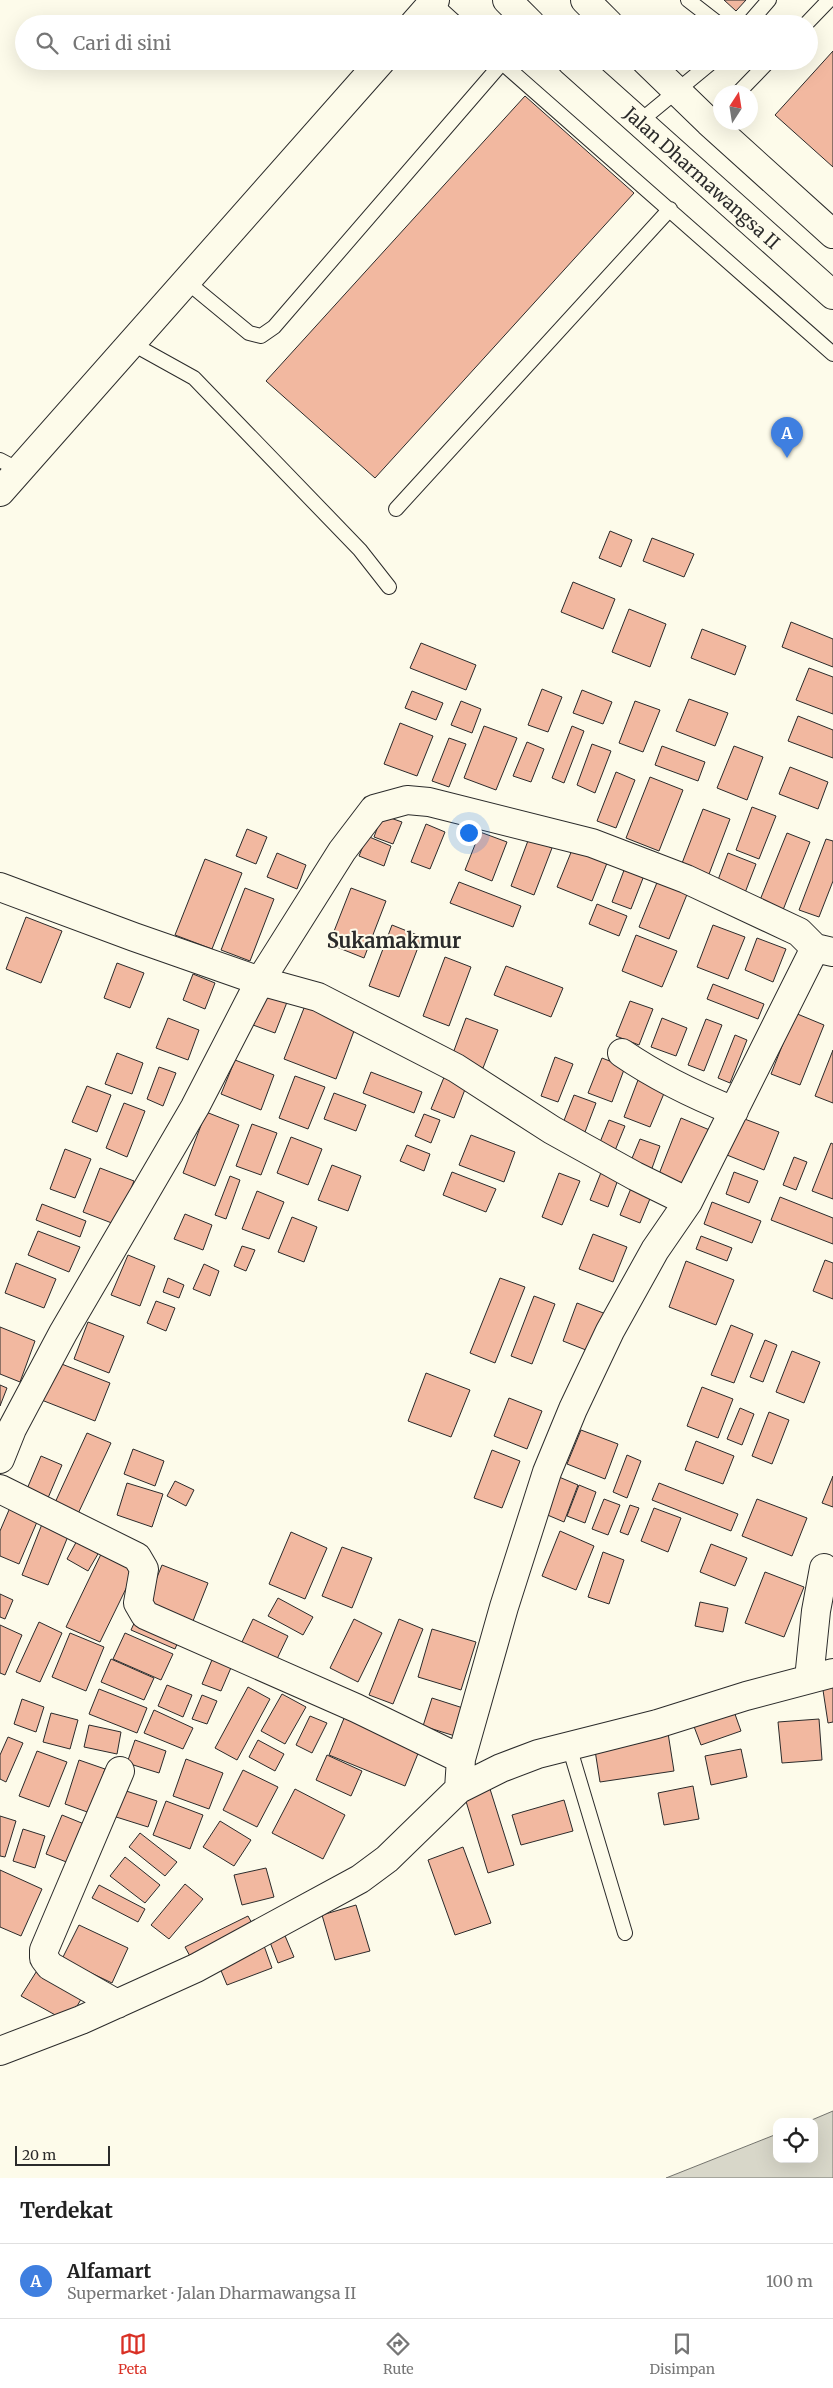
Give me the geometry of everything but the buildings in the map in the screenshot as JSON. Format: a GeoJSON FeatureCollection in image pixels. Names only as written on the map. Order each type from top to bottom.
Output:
{"type":"FeatureCollection","features":[{"type":"Feature","properties":{"kind":"street"},"geometry":{"type":"LineString","coordinates":[[507,0],[522,15]]}},
{"type":"Feature","properties":{"kind":"street"},"geometry":{"type":"LineString","coordinates":[[585,0],[600,15]]}},
{"type":"Feature","properties":{"kind":"street"},"geometry":{"type":"LineString","coordinates":[[422,15],[434,1]]}},
{"type":"Feature","properties":{"kind":"street"},"geometry":{"type":"LineString","coordinates":[[0,492],[9,465],[131,343],[372,70]]}},
{"type":"Feature","properties":{"kind":"street","name":"Jalan Dharmawangsa II"},"geometry":{"type":"LineString","coordinates":[[581,70],[833,295]]}},
{"type":"Feature","properties":{"kind":"street"},"geometry":{"type":"LineString","coordinates":[[655,70],[677,91],[713,116]]}},
{"type":"Feature","properties":{"kind":"street"},"geometry":{"type":"LineString","coordinates":[[728,130],[833,234]]}},
{"type":"Feature","properties":{"kind":"street"},"geometry":{"type":"LineString","coordinates":[[0,1459],[12,1429],[63,1333],[195,1107],[260,981],[342,851],[374,809],[407,800],[429,802],[592,843],[686,879],[800,932],[824,950],[734,1111],[688,1202],[655,1250],[610,1331],[573,1409],[547,1472],[504,1607],[461,1759],[459,1789]]}},
{"type":"Feature","properties":{"kind":"street"},"geometry":{"type":"LineString","coordinates":[[0,887],[260,981],[318,997],[456,1068],[552,1130],[635,1176],[688,1202]]}},
{"type":"Feature","properties":{"kind":"street"},"geometry":{"type":"LineString","coordinates":[[622,1053],[651,1073],[695,1095],[734,1111]]}},
{"type":"Feature","properties":{"kind":"street"},"geometry":{"type":"LineString","coordinates":[[0,1489],[136,1557],[144,1569],[138,1603],[145,1615],[356,1708],[461,1759]]}},
{"type":"Feature","properties":{"kind":"street"},"geometry":{"type":"LineString","coordinates":[[0,2051],[81,2020],[196,1968],[360,1879],[387,1859],[459,1789],[501,1768],[538,1754],[657,1724],[821,1676],[816,1611],[824,1568]]}},
{"type":"Feature","properties":{"kind":"street"},"geometry":{"type":"LineString","coordinates":[[117,2004],[50,1966],[44,1958],[44,1950],[120,1770]]}},
{"type":"Feature","properties":{"kind":"lane"},"geometry":{"type":"LineString","coordinates":[[688,0],[707,15]]}},
{"type":"Feature","properties":{"kind":"lane"},"geometry":{"type":"LineString","coordinates":[[756,15],[769,0]]}},
{"type":"Feature","properties":{"kind":"lane"},"geometry":{"type":"LineString","coordinates":[[815,15],[829,0]]}},
{"type":"Feature","properties":{"kind":"lane"},"geometry":{"type":"LineString","coordinates":[[434,1],[449,15]]}},
{"type":"Feature","properties":{"kind":"lane"},"geometry":{"type":"LineString","coordinates":[[186,281],[249,333],[261,336],[274,327],[494,70]]}},
{"type":"Feature","properties":{"kind":"lane"},"geometry":{"type":"LineString","coordinates":[[510,70],[833,354]]}},
{"type":"Feature","properties":{"kind":"lane"},"geometry":{"type":"LineString","coordinates":[[639,122],[702,70]]}},
{"type":"Feature","properties":{"kind":"lane"},"geometry":{"type":"LineString","coordinates":[[746,85],[760,70]]}},
{"type":"Feature","properties":{"kind":"lane"},"geometry":{"type":"LineString","coordinates":[[396,509],[670,209]]}},
{"type":"Feature","properties":{"kind":"lane"},"geometry":{"type":"LineString","coordinates":[[131,343],[194,378],[360,550],[389,588]]}},
{"type":"Feature","properties":{"kind":"lane"},"geometry":{"type":"LineString","coordinates":[[569,1746],[625,1933]]}},
{"type":"Feature","properties":{"kind":"shaded area"},"geometry":{"type":"Polygon","coordinates":[[[833,2111],[833,2178],[666,2178],[773,2136],[773,2163],[818,2163],[818,2118],[816,2118],[833,2111]]]}},
{"type":"Feature","properties":{"kind":"place","name":"Alfamart"},"geometry":{"type":"Point","coordinates":[787,458]}},
{"type":"Feature","properties":{"kind":"district","name":"Sukamakmur"},"geometry":{"type":"Point","coordinates":[394,940]}}]}
